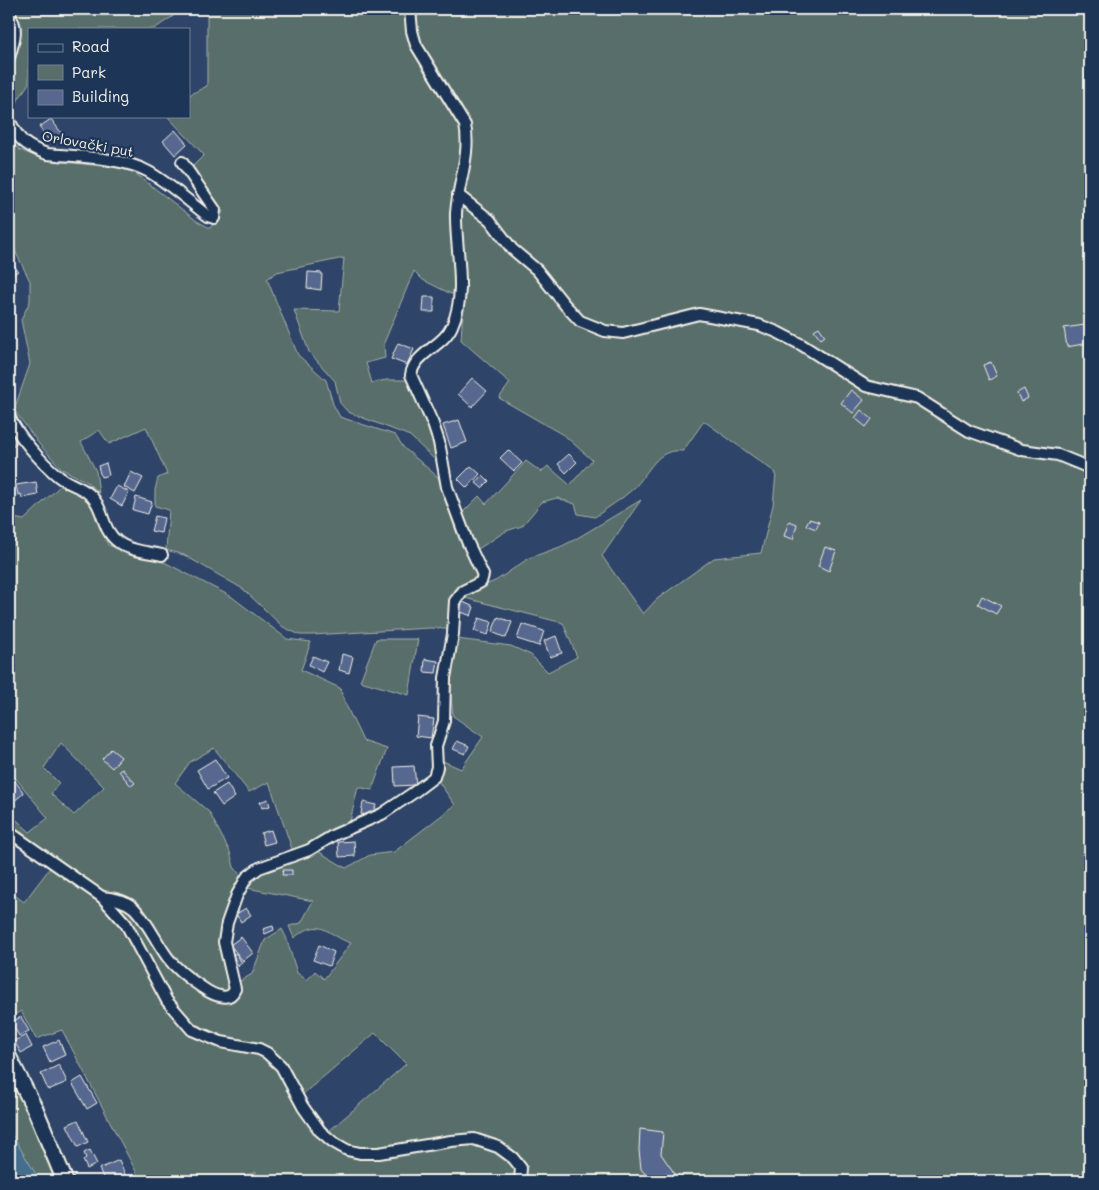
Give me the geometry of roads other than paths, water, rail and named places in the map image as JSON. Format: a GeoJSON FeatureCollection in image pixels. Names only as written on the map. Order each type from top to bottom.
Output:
{"type":"FeatureCollection","features":[{"type":"Feature","properties":{"kind":"street"},"geometry":{"type":"LineString","coordinates":[[102,897],[114,898],[132,906],[178,970],[216,996],[228,997],[234,993],[235,989],[224,942],[238,895],[247,877],[259,868],[309,850],[334,835],[382,814],[413,794],[434,777],[437,767],[436,746],[444,720],[445,678],[453,634],[456,601],[462,591],[481,582],[483,575],[467,541],[447,487],[439,442],[433,424],[411,375],[420,359],[444,339],[452,328],[460,307],[460,270],[456,214],[468,139],[464,126],[416,45],[412,31],[410,9]]}},
{"type":"Feature","properties":{"kind":"street"},"geometry":{"type":"LineString","coordinates":[[9,15],[16,28],[9,58]]}},
{"type":"Feature","properties":{"kind":"street","name":"Orlovački put"},"geometry":{"type":"LineString","coordinates":[[9,119],[16,134],[26,145],[36,150],[47,154],[124,162],[148,171],[208,216],[214,218],[215,210],[182,162]]}},
{"type":"Feature","properties":{"kind":"street"},"geometry":{"type":"LineString","coordinates":[[458,195],[490,220],[512,249],[537,270],[580,321],[605,331],[623,333],[699,314],[759,325],[802,345],[866,386],[917,398],[969,431],[1022,450],[1058,455],[1090,468]]}},
{"type":"Feature","properties":{"kind":"street"},"geometry":{"type":"LineString","coordinates":[[9,416],[36,454],[59,476],[89,493],[96,502],[112,537],[128,547],[162,555]]}},
{"type":"Feature","properties":{"kind":"street"},"geometry":{"type":"LineString","coordinates":[[9,832],[102,897],[126,924],[167,1001],[192,1030],[221,1042],[259,1049],[267,1053],[281,1066],[302,1107],[320,1131],[333,1142],[347,1150],[360,1153],[379,1153],[434,1143],[474,1139],[498,1147],[513,1158],[521,1168],[520,1181]]}},
{"type":"Feature","properties":{"kind":"street"},"geometry":{"type":"LineString","coordinates":[[9,1058],[36,1111],[65,1181]]}},
{"type":"Feature","properties":{"kind":"water"},"geometry":{"type":"Polygon","coordinates":[[[9,1130],[40,1181],[9,1181],[9,1130]]]}}]}
